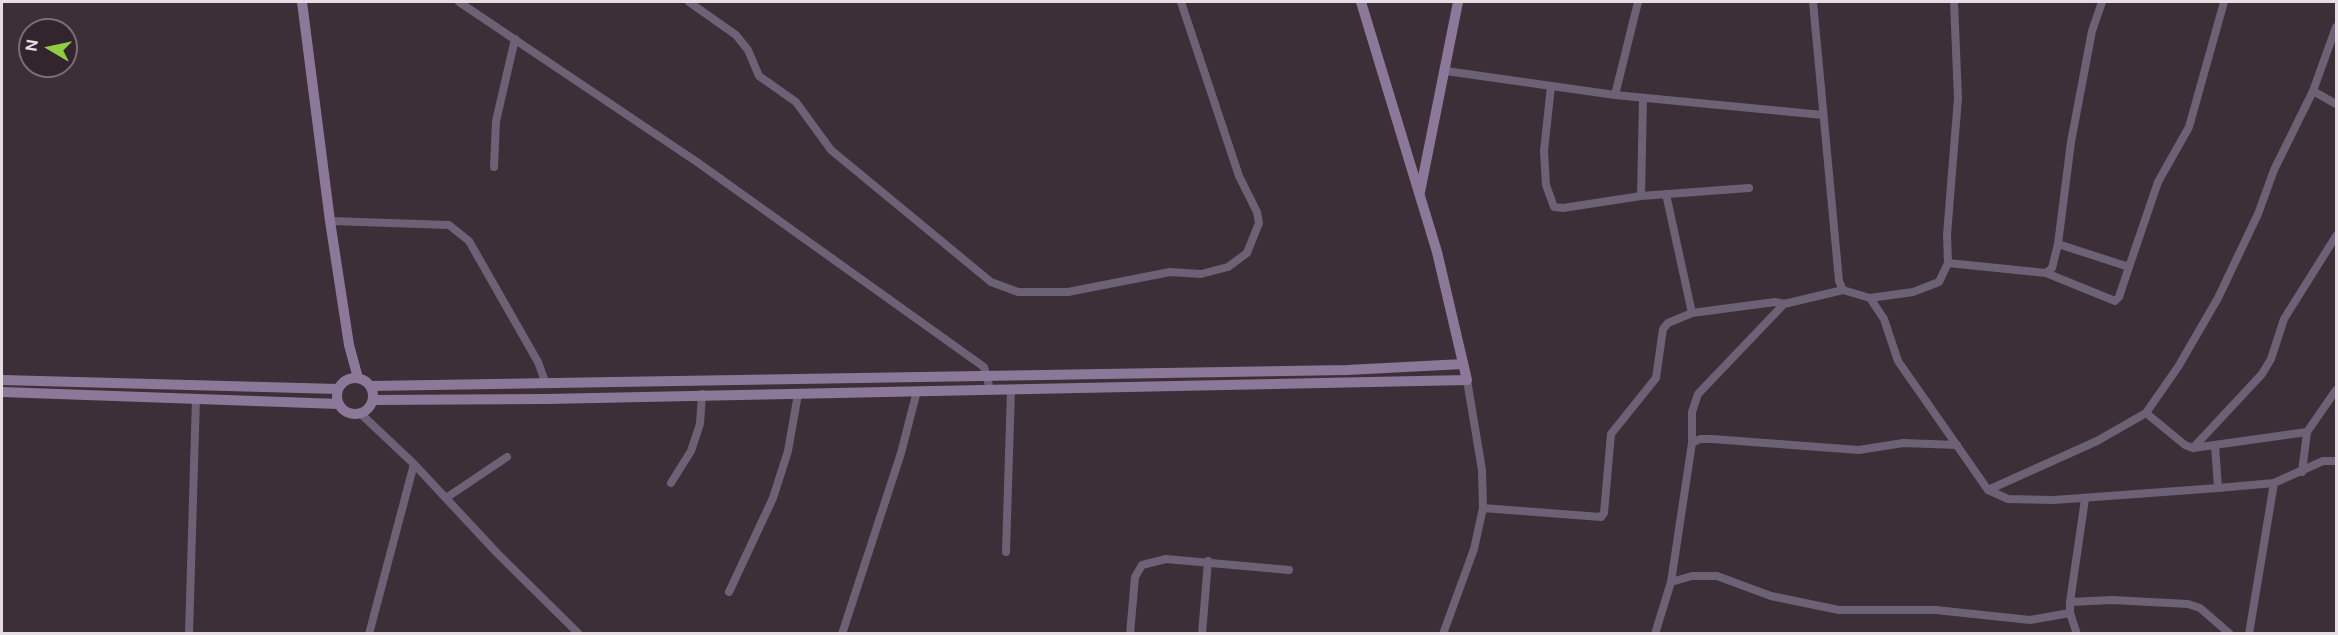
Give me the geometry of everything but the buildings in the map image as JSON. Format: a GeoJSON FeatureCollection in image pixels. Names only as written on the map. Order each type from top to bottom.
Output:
{"type":"FeatureCollection","features":[{"type":"Feature","properties":{"kind":"street"},"geometry":{"type":"LineString","coordinates":[[302,2],[330,221],[349,345],[357,378],[370,386],[1336,370],[1463,364]]}},
{"type":"Feature","properties":{"kind":"street"},"geometry":{"type":"LineString","coordinates":[[459,2],[697,162],[984,367],[990,390]]}},
{"type":"Feature","properties":{"kind":"street"},"geometry":{"type":"LineString","coordinates":[[688,2],[736,35],[748,50],[759,76],[796,102],[831,150],[992,282],[1018,292],[1068,292],[1170,272],[1201,274],[1228,267],[1247,253],[1259,223],[1257,212],[1239,176],[1181,2]]}},
{"type":"Feature","properties":{"kind":"street"},"geometry":{"type":"LineString","coordinates":[[1361,2],[1437,252],[1467,380],[1482,470],[1484,508],[1474,549],[1443,633]]}},
{"type":"Feature","properties":{"kind":"street"},"geometry":{"type":"LineString","coordinates":[[1419,193],[1446,71],[1458,2]]}},
{"type":"Feature","properties":{"kind":"street"},"geometry":{"type":"LineString","coordinates":[[1615,95],[1638,2]]}},
{"type":"Feature","properties":{"kind":"street"},"geometry":{"type":"LineString","coordinates":[[1813,2],[1839,281],[1844,290]]}},
{"type":"Feature","properties":{"kind":"street"},"geometry":{"type":"LineString","coordinates":[[1484,508],[1601,517],[1604,513],[1611,434],[1656,378],[1663,329],[1668,323],[1692,313],[1775,302],[1784,304],[1844,290],[1870,298],[1913,292],[1939,282],[1948,263],[1947,235],[1958,98],[1954,2]]}},
{"type":"Feature","properties":{"kind":"street"},"geometry":{"type":"LineString","coordinates":[[2046,273],[2052,268],[2058,244],[2071,142],[2092,31],[2102,2]]}},
{"type":"Feature","properties":{"kind":"street"},"geometry":{"type":"LineString","coordinates":[[1948,263],[2046,273],[2115,301],[2119,297],[2157,182],[2189,127],[2224,2]]}},
{"type":"Feature","properties":{"kind":"street"},"geometry":{"type":"LineString","coordinates":[[1988,490],[2097,441],[2146,413],[2178,367],[2218,298],[2313,90],[2337,27]]}},
{"type":"Feature","properties":{"kind":"street"},"geometry":{"type":"LineString","coordinates":[[494,167],[496,121],[515,39]]}},
{"type":"Feature","properties":{"kind":"street"},"geometry":{"type":"LineString","coordinates":[[1446,71],[1615,95],[1823,115]]}},
{"type":"Feature","properties":{"kind":"street"},"geometry":{"type":"LineString","coordinates":[[1551,86],[1544,151],[1546,185],[1554,207],[1563,208],[1641,196],[1749,188]]}},
{"type":"Feature","properties":{"kind":"street"},"geometry":{"type":"LineString","coordinates":[[2313,90],[2337,104]]}},
{"type":"Feature","properties":{"kind":"street"},"geometry":{"type":"LineString","coordinates":[[1641,196],[1643,98]]}},
{"type":"Feature","properties":{"kind":"street"},"geometry":{"type":"LineString","coordinates":[[1666,194],[1692,313]]}},
{"type":"Feature","properties":{"kind":"street"},"geometry":{"type":"LineString","coordinates":[[330,221],[449,225],[469,241],[538,362],[546,384]]}},
{"type":"Feature","properties":{"kind":"street"},"geometry":{"type":"LineString","coordinates":[[2193,448],[2262,374],[2271,359],[2284,319],[2337,236]]}},
{"type":"Feature","properties":{"kind":"street"},"geometry":{"type":"LineString","coordinates":[[2058,244],[2128,267]]}},
{"type":"Feature","properties":{"kind":"street"},"geometry":{"type":"LineString","coordinates":[[1870,298],[1884,319],[1898,361],[1988,490],[2008,499],[2085,499],[2274,483],[2302,472],[2323,460],[2337,461]]}},
{"type":"Feature","properties":{"kind":"street"},"geometry":{"type":"LineString","coordinates":[[1655,633],[1671,582],[1692,443],[1692,412],[1698,394],[1784,304]]}},
{"type":"Feature","properties":{"kind":"street"},"geometry":{"type":"LineString","coordinates":[[339,404],[339,389],[343,382],[357,378]]}},
{"type":"Feature","properties":{"kind":"street"},"geometry":{"type":"LineString","coordinates":[[2,380],[339,389]]}},
{"type":"Feature","properties":{"kind":"street"},"geometry":{"type":"LineString","coordinates":[[373,400],[556,399],[702,394],[1467,380]]}},
{"type":"Feature","properties":{"kind":"street"},"geometry":{"type":"LineString","coordinates":[[2,392],[339,404],[348,413],[361,414],[366,411],[373,400],[370,386]]}},
{"type":"Feature","properties":{"kind":"street"},"geometry":{"type":"LineString","coordinates":[[1006,552],[1011,389]]}},
{"type":"Feature","properties":{"kind":"street"},"geometry":{"type":"LineString","coordinates":[[2302,472],[2307,432],[2337,390]]}},
{"type":"Feature","properties":{"kind":"street"},"geometry":{"type":"LineString","coordinates":[[842,633],[901,453],[917,391]]}},
{"type":"Feature","properties":{"kind":"street"},"geometry":{"type":"LineString","coordinates":[[671,483],[691,451],[700,424],[702,394]]}},
{"type":"Feature","properties":{"kind":"street"},"geometry":{"type":"LineString","coordinates":[[729,592],[773,498],[788,451],[798,394]]}},
{"type":"Feature","properties":{"kind":"street"},"geometry":{"type":"LineString","coordinates":[[189,633],[196,398]]}},
{"type":"Feature","properties":{"kind":"street"},"geometry":{"type":"LineString","coordinates":[[2146,413],[2185,445],[2193,448],[2307,432]]}},
{"type":"Feature","properties":{"kind":"street"},"geometry":{"type":"LineString","coordinates":[[361,414],[414,464],[579,633]]}},
{"type":"Feature","properties":{"kind":"street"},"geometry":{"type":"LineString","coordinates":[[1692,443],[1700,439],[1712,439],[1859,450],[1904,444],[1956,445]]}},
{"type":"Feature","properties":{"kind":"street"},"geometry":{"type":"LineString","coordinates":[[2215,445],[2218,488]]}},
{"type":"Feature","properties":{"kind":"street"},"geometry":{"type":"LineString","coordinates":[[446,498],[507,457]]}},
{"type":"Feature","properties":{"kind":"street"},"geometry":{"type":"LineString","coordinates":[[369,633],[414,464]]}},
{"type":"Feature","properties":{"kind":"street"},"geometry":{"type":"LineString","coordinates":[[2249,633],[2274,483]]}},
{"type":"Feature","properties":{"kind":"street"},"geometry":{"type":"LineString","coordinates":[[2077,633],[2070,613],[2070,602],[2085,499]]}},
{"type":"Feature","properties":{"kind":"street"},"geometry":{"type":"LineString","coordinates":[[1130,633],[1135,577],[1142,565],[1166,559],[1289,570]]}},
{"type":"Feature","properties":{"kind":"street"},"geometry":{"type":"LineString","coordinates":[[1202,633],[1208,561]]}},
{"type":"Feature","properties":{"kind":"street"},"geometry":{"type":"LineString","coordinates":[[1671,582],[1692,576],[1717,576],[1771,596],[1839,610],[1936,610],[2030,620],[2070,613]]}},
{"type":"Feature","properties":{"kind":"street"},"geometry":{"type":"LineString","coordinates":[[2070,602],[2112,600],[2188,604],[2200,608],[2230,633]]}}]}
